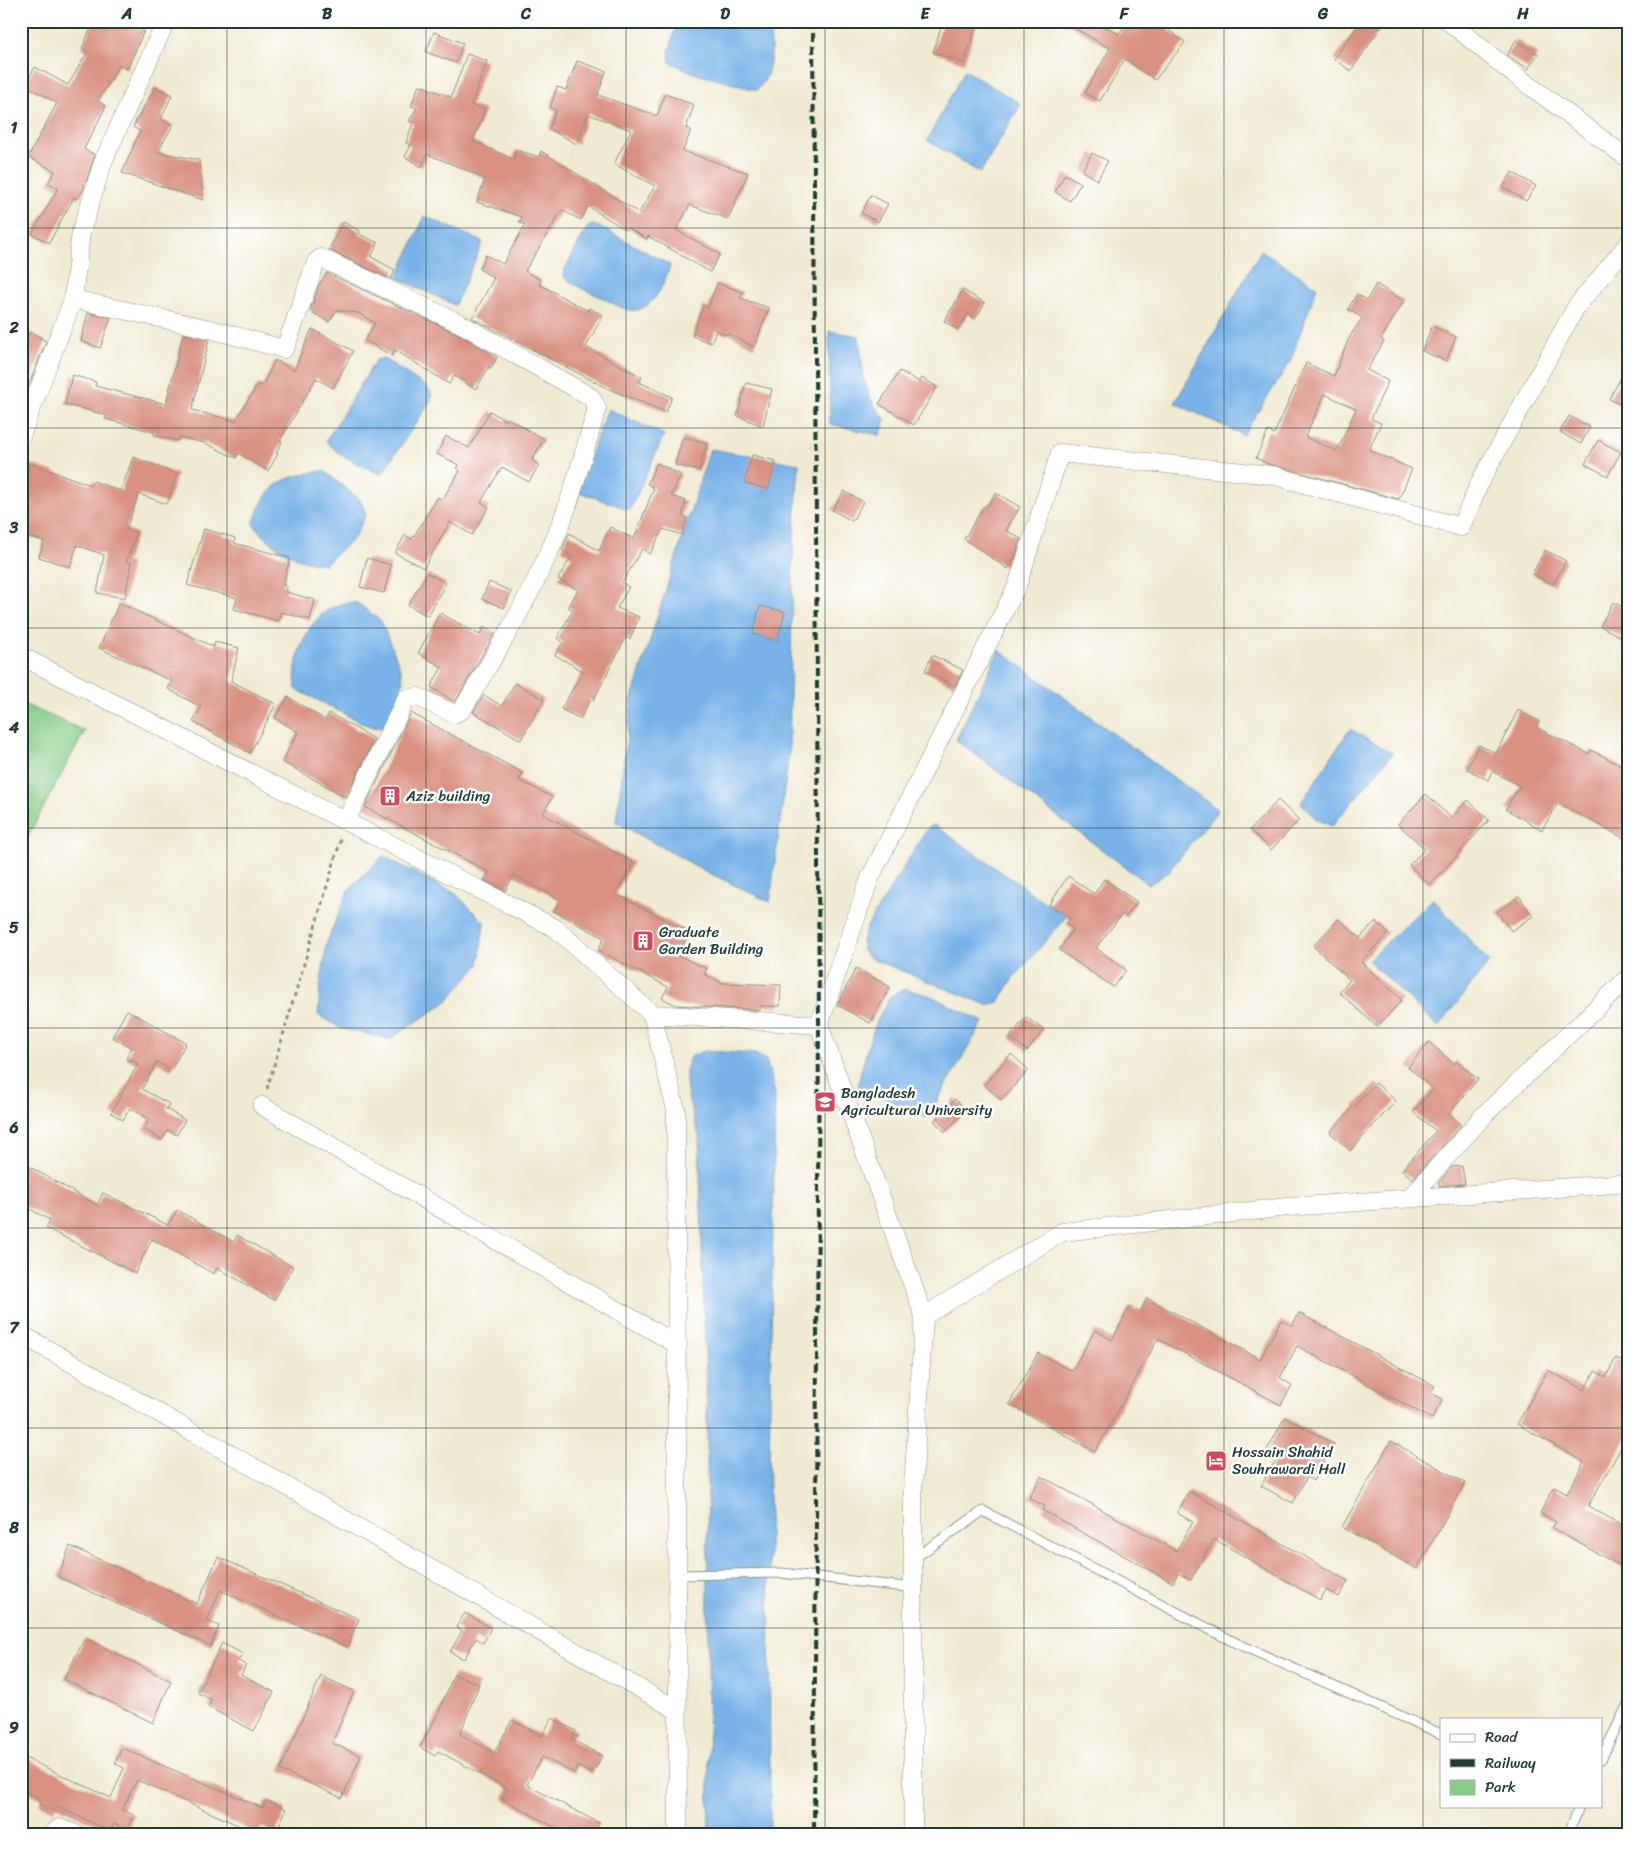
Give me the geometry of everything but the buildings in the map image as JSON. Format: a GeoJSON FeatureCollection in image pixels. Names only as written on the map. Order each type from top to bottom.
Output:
{"type":"FeatureCollection","features":[{"type":"Feature","properties":{"kind":"street"},"geometry":{"type":"LineString","coordinates":[[21,436],[73,298],[82,232],[103,162],[166,21]]}},
{"type":"Feature","properties":{"kind":"street"},"geometry":{"type":"LineString","coordinates":[[1448,21],[1511,72],[1629,159]]}},
{"type":"Feature","properties":{"kind":"street"},"geometry":{"type":"LineString","coordinates":[[913,1834],[913,1490],[924,1316],[818,1025],[870,878],[1017,586],[1060,453],[1272,475],[1461,527],[1480,482],[1576,306],[1629,243]]}},
{"type":"Feature","properties":{"kind":"street"},"geometry":{"type":"LineString","coordinates":[[73,298],[284,349],[316,262],[322,258],[461,324],[591,397],[595,403],[597,408],[561,523],[518,611],[462,710],[454,714],[418,697],[406,699],[346,821]]}},
{"type":"Feature","properties":{"kind":"street"},"geometry":{"type":"LineString","coordinates":[[21,656],[555,928],[652,1014],[676,1110],[678,1345],[684,1575],[677,1710],[678,1834]]}},
{"type":"Feature","properties":{"kind":"street"},"geometry":{"type":"LineString","coordinates":[[1410,1198],[1486,1113],[1629,977]]}},
{"type":"Feature","properties":{"kind":"street"},"geometry":{"type":"LineString","coordinates":[[652,1014],[818,1025]]}},
{"type":"Feature","properties":{"kind":"street"},"geometry":{"type":"LineString","coordinates":[[262,1106],[678,1345]]}},
{"type":"Feature","properties":{"kind":"street"},"geometry":{"type":"LineString","coordinates":[[924,1316],[1062,1232],[1288,1207],[1629,1183]]}},
{"type":"Feature","properties":{"kind":"street"},"geometry":{"type":"LineString","coordinates":[[21,1334],[677,1710]]}},
{"type":"Feature","properties":{"kind":"street"},"geometry":{"type":"LineString","coordinates":[[52,1834],[59,1828],[75,1834]]}},
{"type":"Feature","properties":{"kind":"lane"},"geometry":{"type":"LineString","coordinates":[[912,1559],[983,1511],[1234,1642],[1440,1734]]}},
{"type":"Feature","properties":{"kind":"lane"},"geometry":{"type":"LineString","coordinates":[[684,1575],[781,1573],[914,1588]]}},
{"type":"Feature","properties":{"kind":"lane"},"geometry":{"type":"LineString","coordinates":[[1602,1757],[1629,1702]]}},
{"type":"Feature","properties":{"kind":"lane"},"geometry":{"type":"LineString","coordinates":[[1569,1834],[1578,1808]]}},
{"type":"Feature","properties":{"kind":"path"},"geometry":{"type":"LineString","coordinates":[[262,1106],[346,821]]}},
{"type":"Feature","properties":{"kind":"green space"},"geometry":{"type":"Polygon","coordinates":[[[21,703],[85,731],[21,849],[21,703]]]}},
{"type":"Feature","properties":{"kind":"water"},"geometry":{"type":"Polygon","coordinates":[[[678,21],[756,21],[769,30],[770,62],[766,78],[762,84],[757,90],[696,74],[670,62],[669,51],[678,21]]]}},
{"type":"Feature","properties":{"kind":"water"},"geometry":{"type":"Polygon","coordinates":[[[965,70],[1021,104],[980,173],[927,140],[965,70]]]}},
{"type":"Feature","properties":{"kind":"water"},"geometry":{"type":"Polygon","coordinates":[[[425,216],[483,242],[455,305],[397,278],[425,216]]]}},
{"type":"Feature","properties":{"kind":"water"},"geometry":{"type":"Polygon","coordinates":[[[592,225],[602,228],[670,265],[657,295],[645,307],[637,310],[626,309],[577,286],[564,277],[565,269],[587,228],[592,225]]]}},
{"type":"Feature","properties":{"kind":"water"},"geometry":{"type":"Polygon","coordinates":[[[1261,250],[1317,287],[1290,362],[1243,435],[1175,403],[1261,250]]]}},
{"type":"Feature","properties":{"kind":"water"},"geometry":{"type":"Polygon","coordinates":[[[829,331],[859,336],[867,390],[886,420],[880,435],[830,424],[829,331]]]}},
{"type":"Feature","properties":{"kind":"water"},"geometry":{"type":"Polygon","coordinates":[[[383,358],[428,388],[432,395],[429,404],[381,475],[341,455],[326,441],[376,360],[383,358]]]}},
{"type":"Feature","properties":{"kind":"water"},"geometry":{"type":"Polygon","coordinates":[[[608,409],[664,435],[630,510],[576,491],[608,409]]]}},
{"type":"Feature","properties":{"kind":"water"},"geometry":{"type":"Polygon","coordinates":[[[710,449],[799,464],[793,554],[789,752],[770,902],[707,872],[616,822],[632,698],[710,449]]]}},
{"type":"Feature","properties":{"kind":"water"},"geometry":{"type":"Polygon","coordinates":[[[324,471],[360,500],[366,514],[354,538],[325,564],[303,560],[285,552],[268,540],[253,524],[265,498],[278,484],[297,476],[324,471]]]}},
{"type":"Feature","properties":{"kind":"water"},"geometry":{"type":"Polygon","coordinates":[[[356,602],[381,621],[401,670],[403,683],[387,724],[376,728],[362,723],[296,689],[297,660],[301,645],[308,631],[317,619],[328,610],[341,604],[356,602]]]}},
{"type":"Feature","properties":{"kind":"water"},"geometry":{"type":"Polygon","coordinates":[[[999,650],[1218,810],[1168,872],[1149,885],[956,740],[999,650]]]}},
{"type":"Feature","properties":{"kind":"water"},"geometry":{"type":"Polygon","coordinates":[[[1350,729],[1393,753],[1332,826],[1316,819],[1301,803],[1350,729]]]}},
{"type":"Feature","properties":{"kind":"water"},"geometry":{"type":"Polygon","coordinates":[[[934,825],[1066,917],[1012,980],[999,1002],[987,1005],[870,958],[863,951],[862,941],[866,928],[928,828],[934,825]]]}},
{"type":"Feature","properties":{"kind":"water"},"geometry":{"type":"Polygon","coordinates":[[[383,856],[456,894],[484,922],[479,965],[445,1003],[390,1039],[340,1028],[318,1015],[327,942],[349,889],[383,856]]]}},
{"type":"Feature","properties":{"kind":"water"},"geometry":{"type":"Polygon","coordinates":[[[1433,899],[1489,962],[1438,1027],[1368,960],[1433,899]]]}},
{"type":"Feature","properties":{"kind":"water"},"geometry":{"type":"Polygon","coordinates":[[[906,989],[931,996],[983,1022],[927,1118],[858,1086],[866,1053],[879,1017],[892,996],[906,989]]]}},
{"type":"Feature","properties":{"kind":"water"},"geometry":{"type":"Polygon","coordinates":[[[705,1051],[755,1054],[766,1060],[775,1093],[769,1469],[770,1834],[709,1834],[707,1420],[699,1136],[686,1085],[687,1065],[691,1056],[705,1051]]]}},
{"type":"Feature","properties":{"kind":"railway"},"geometry":{"type":"LineString","coordinates":[[813,21],[819,1025],[814,1834]]}},
{"type":"Feature","properties":{"kind":"place","name":"Aziz building"},"geometry":{"type":"Point","coordinates":[390,796]}},
{"type":"Feature","properties":{"kind":"place","name":"Graduate Garden Building"},"geometry":{"type":"Point","coordinates":[643,941]}},
{"type":"Feature","properties":{"kind":"place","name":"Bangladesh Agricultural University"},"geometry":{"type":"Point","coordinates":[825,1102]}},
{"type":"Feature","properties":{"kind":"place","name":"Hossain Shahid Souhrawardi Hall"},"geometry":{"type":"Point","coordinates":[1216,1461]}}]}
